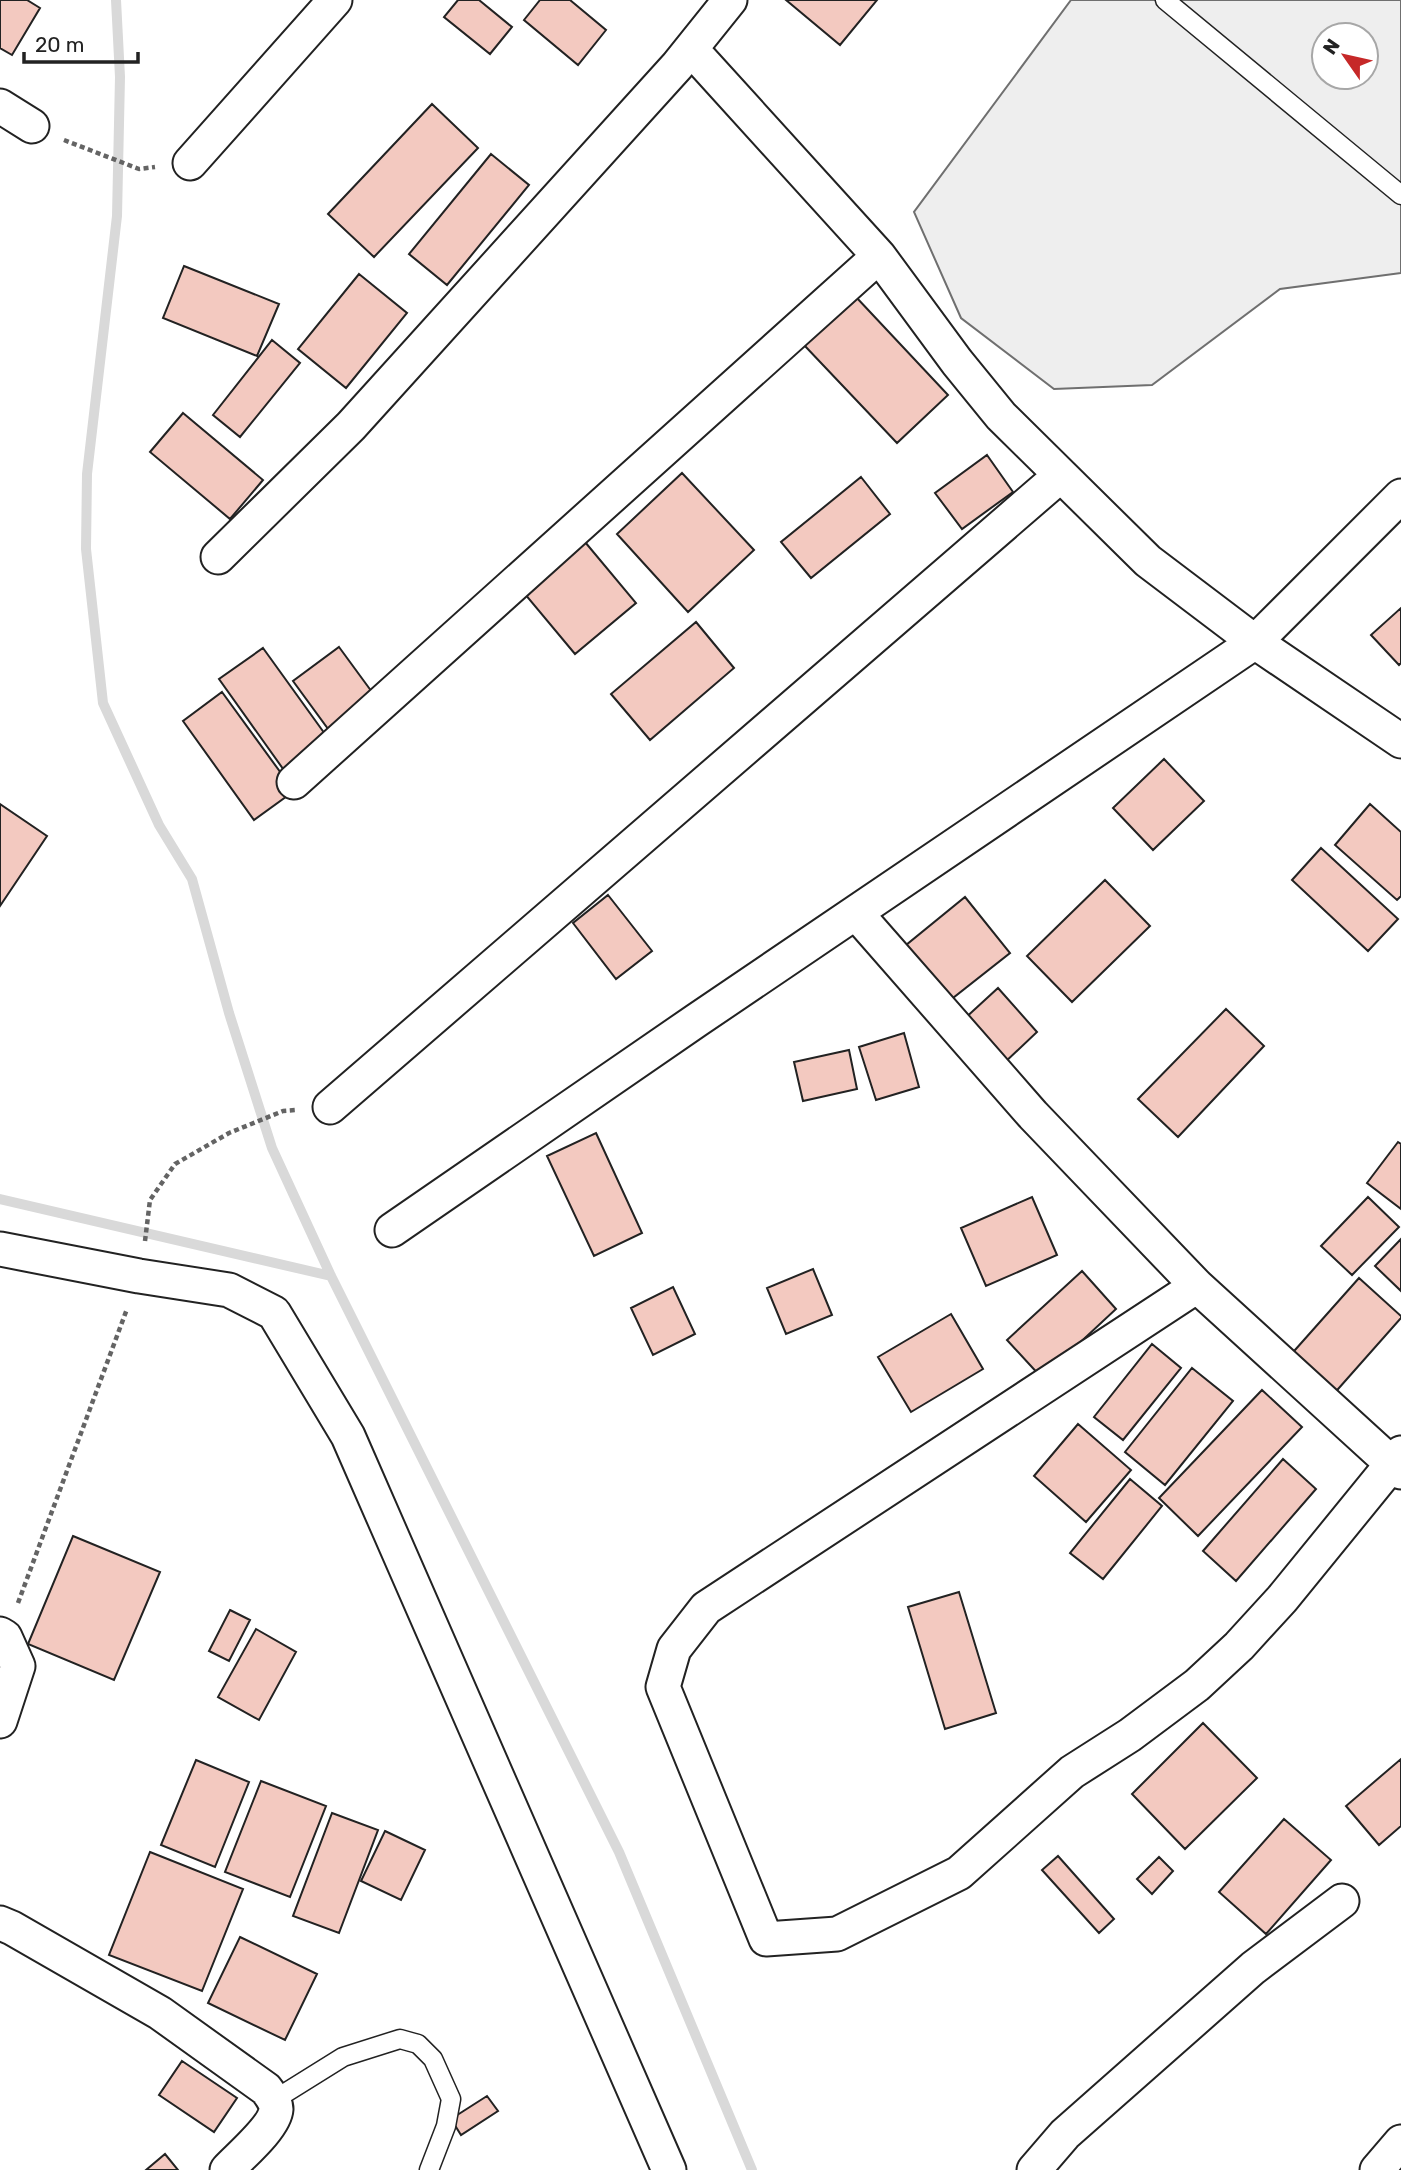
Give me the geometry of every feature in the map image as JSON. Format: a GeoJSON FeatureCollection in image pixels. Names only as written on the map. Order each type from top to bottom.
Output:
{"type":"FeatureCollection","features":[{"type":"Feature","properties":{"kind":"street"},"geometry":{"type":"LineString","coordinates":[[190,163],[335,0]]}},
{"type":"Feature","properties":{"kind":"street"},"geometry":{"type":"LineString","coordinates":[[218,557],[351,426],[691,49],[730,0]]}},
{"type":"Feature","properties":{"kind":"street"},"geometry":{"type":"LineString","coordinates":[[691,49],[879,256],[957,362],[1001,416],[1148,562],[1255,642],[1401,741]]}},
{"type":"Feature","properties":{"kind":"street"},"geometry":{"type":"LineString","coordinates":[[0,106],[32,126]]}},
{"type":"Feature","properties":{"kind":"street"},"geometry":{"type":"LineString","coordinates":[[294,782],[879,256]]}},
{"type":"Feature","properties":{"kind":"street"},"geometry":{"type":"LineString","coordinates":[[330,1107],[1061,475]]}},
{"type":"Feature","properties":{"kind":"street"},"geometry":{"type":"LineString","coordinates":[[392,1230],[1255,642],[1401,496]]}},
{"type":"Feature","properties":{"kind":"street"},"geometry":{"type":"LineString","coordinates":[[856,913],[1033,1115],[1197,1286],[1398,1463],[1240,1646],[1185,1694],[1130,1735],[1072,1772],[959,1873],[837,1934],[766,1939],[663,1688],[674,1649],[706,1608],[1197,1286]]}},
{"type":"Feature","properties":{"kind":"street"},"geometry":{"type":"LineString","coordinates":[[0,1248],[141,1271],[229,1290],[274,1314],[348,1436],[669,2170]]}},
{"type":"Feature","properties":{"kind":"street"},"geometry":{"type":"LineString","coordinates":[[0,1721],[18,1666],[3,1635]]}},
{"type":"Feature","properties":{"kind":"street"},"geometry":{"type":"LineString","coordinates":[[1034,2170],[1065,2134],[1252,1968],[1342,1900]]}},
{"type":"Feature","properties":{"kind":"street"},"geometry":{"type":"LineString","coordinates":[[0,1923],[160,2013],[266,2089],[274,2100],[276,2109],[272,2120],[227,2170]]}},
{"type":"Feature","properties":{"kind":"street"},"geometry":{"type":"LineString","coordinates":[[1377,2170],[1401,2142]]}},
{"type":"Feature","properties":{"kind":"lane"},"geometry":{"type":"LineString","coordinates":[[1166,0],[1401,194]]}},
{"type":"Feature","properties":{"kind":"lane"},"geometry":{"type":"LineString","coordinates":[[274,2100],[344,2057],[400,2039],[418,2044],[433,2059],[451,2099],[446,2126],[429,2170]]}},
{"type":"Feature","properties":{"kind":"path"},"geometry":{"type":"LineString","coordinates":[[76,145],[139,169]]}},
{"type":"Feature","properties":{"kind":"path"},"geometry":{"type":"LineString","coordinates":[[3,1635],[141,1271],[150,1200],[175,1164],[229,1133],[283,1111]]}},
{"type":"Feature","properties":{"kind":"shaded area"},"geometry":{"type":"Polygon","coordinates":[[[1071,0],[1401,0],[1401,273],[1280,289],[1152,385],[1054,389],[961,318],[914,212],[1071,0]]]}},
{"type":"Feature","properties":{"kind":"building"},"geometry":{"type":"Polygon","coordinates":[[[0,0],[27,0],[40,8],[12,55],[0,48],[0,0]]]}},
{"type":"Feature","properties":{"kind":"building"},"geometry":{"type":"Polygon","coordinates":[[[458,0],[479,0],[512,27],[490,54],[444,17],[458,0]]]}},
{"type":"Feature","properties":{"kind":"building"},"geometry":{"type":"Polygon","coordinates":[[[540,0],[570,0],[606,30],[578,65],[524,20],[540,0]]]}},
{"type":"Feature","properties":{"kind":"building"},"geometry":{"type":"Polygon","coordinates":[[[786,0],[877,0],[840,45],[786,0]]]}},
{"type":"Feature","properties":{"kind":"building"},"geometry":{"type":"Polygon","coordinates":[[[432,104],[478,148],[374,257],[328,214],[432,104]]]}},
{"type":"Feature","properties":{"kind":"building"},"geometry":{"type":"Polygon","coordinates":[[[491,154],[529,185],[447,285],[409,254],[491,154]]]}},
{"type":"Feature","properties":{"kind":"building"},"geometry":{"type":"Polygon","coordinates":[[[184,266],[279,304],[257,356],[163,318],[184,266]]]}},
{"type":"Feature","properties":{"kind":"building"},"geometry":{"type":"Polygon","coordinates":[[[359,274],[407,313],[346,388],[298,349],[359,274]]]}},
{"type":"Feature","properties":{"kind":"building"},"geometry":{"type":"Polygon","coordinates":[[[856,297],[948,395],[897,443],[804,345],[856,297]]]}},
{"type":"Feature","properties":{"kind":"building"},"geometry":{"type":"Polygon","coordinates":[[[272,340],[300,363],[240,437],[213,415],[272,340]]]}},
{"type":"Feature","properties":{"kind":"building"},"geometry":{"type":"Polygon","coordinates":[[[183,413],[263,480],[230,519],[150,452],[183,413]]]}},
{"type":"Feature","properties":{"kind":"building"},"geometry":{"type":"Polygon","coordinates":[[[987,455],[1013,492],[962,529],[935,493],[987,455]]]}},
{"type":"Feature","properties":{"kind":"building"},"geometry":{"type":"Polygon","coordinates":[[[682,473],[754,550],[688,612],[617,534],[682,473]]]}},
{"type":"Feature","properties":{"kind":"building"},"geometry":{"type":"Polygon","coordinates":[[[861,477],[890,514],[811,578],[781,542],[861,477]]]}},
{"type":"Feature","properties":{"kind":"building"},"geometry":{"type":"Polygon","coordinates":[[[580,536],[636,603],[575,654],[519,587],[580,536]]]}},
{"type":"Feature","properties":{"kind":"building"},"geometry":{"type":"Polygon","coordinates":[[[1401,608],[1401,663],[1399,665],[1371,635],[1401,608]]]}},
{"type":"Feature","properties":{"kind":"building"},"geometry":{"type":"Polygon","coordinates":[[[696,622],[734,668],[650,740],[611,694],[696,622]]]}},
{"type":"Feature","properties":{"kind":"building"},"geometry":{"type":"Polygon","coordinates":[[[339,647],[380,703],[334,737],[293,681],[339,647]]]}},
{"type":"Feature","properties":{"kind":"building"},"geometry":{"type":"Polygon","coordinates":[[[263,648],[330,741],[286,773],[219,679],[263,648]]]}},
{"type":"Feature","properties":{"kind":"building"},"geometry":{"type":"Polygon","coordinates":[[[222,692],[294,791],[254,820],[183,721],[222,692]]]}},
{"type":"Feature","properties":{"kind":"building"},"geometry":{"type":"Polygon","coordinates":[[[1164,759],[1204,801],[1153,850],[1113,808],[1164,759]]]}},
{"type":"Feature","properties":{"kind":"building"},"geometry":{"type":"Polygon","coordinates":[[[0,804],[47,836],[0,906],[0,804]]]}},
{"type":"Feature","properties":{"kind":"building"},"geometry":{"type":"Polygon","coordinates":[[[1370,804],[1401,832],[1401,896],[1397,900],[1335,845],[1370,804]]]}},
{"type":"Feature","properties":{"kind":"building"},"geometry":{"type":"Polygon","coordinates":[[[1321,848],[1398,919],[1368,951],[1292,880],[1321,848]]]}},
{"type":"Feature","properties":{"kind":"building"},"geometry":{"type":"Polygon","coordinates":[[[1105,880],[1150,926],[1072,1002],[1027,956],[1105,880]]]}},
{"type":"Feature","properties":{"kind":"building"},"geometry":{"type":"Polygon","coordinates":[[[608,895],[652,951],[616,979],[573,923],[608,895]]]}},
{"type":"Feature","properties":{"kind":"building"},"geometry":{"type":"Polygon","coordinates":[[[965,897],[1010,953],[944,1005],[900,950],[965,897]]]}},
{"type":"Feature","properties":{"kind":"building"},"geometry":{"type":"Polygon","coordinates":[[[998,988],[1037,1032],[1002,1065],[962,1021],[998,988]]]}},
{"type":"Feature","properties":{"kind":"building"},"geometry":{"type":"Polygon","coordinates":[[[1226,1009],[1264,1046],[1178,1137],[1138,1099],[1226,1009]]]}},
{"type":"Feature","properties":{"kind":"building"},"geometry":{"type":"Polygon","coordinates":[[[904,1033],[919,1087],[876,1100],[859,1047],[904,1033]]]}},
{"type":"Feature","properties":{"kind":"building"},"geometry":{"type":"Polygon","coordinates":[[[849,1050],[857,1089],[803,1101],[794,1062],[849,1050]]]}},
{"type":"Feature","properties":{"kind":"building"},"geometry":{"type":"Polygon","coordinates":[[[596,1133],[642,1233],[594,1256],[547,1156],[596,1133]]]}},
{"type":"Feature","properties":{"kind":"building"},"geometry":{"type":"Polygon","coordinates":[[[1398,1142],[1401,1144],[1401,1209],[1367,1183],[1398,1142]]]}},
{"type":"Feature","properties":{"kind":"building"},"geometry":{"type":"Polygon","coordinates":[[[1032,1197],[1057,1255],[986,1286],[961,1228],[1032,1197]]]}},
{"type":"Feature","properties":{"kind":"building"},"geometry":{"type":"Polygon","coordinates":[[[1368,1197],[1399,1227],[1352,1275],[1321,1246],[1368,1197]]]}},
{"type":"Feature","properties":{"kind":"building"},"geometry":{"type":"Polygon","coordinates":[[[1401,1239],[1401,1291],[1375,1266],[1401,1239]]]}},
{"type":"Feature","properties":{"kind":"building"},"geometry":{"type":"Polygon","coordinates":[[[813,1269],[832,1315],[786,1334],[767,1288],[813,1269]]]}},
{"type":"Feature","properties":{"kind":"building"},"geometry":{"type":"Polygon","coordinates":[[[1082,1271],[1116,1309],[1042,1378],[1007,1340],[1082,1271]]]}},
{"type":"Feature","properties":{"kind":"building"},"geometry":{"type":"Polygon","coordinates":[[[1359,1278],[1401,1318],[1331,1397],[1287,1359],[1359,1278]]]}},
{"type":"Feature","properties":{"kind":"building"},"geometry":{"type":"Polygon","coordinates":[[[673,1287],[695,1334],[653,1355],[631,1308],[673,1287]]]}},
{"type":"Feature","properties":{"kind":"building"},"geometry":{"type":"Polygon","coordinates":[[[951,1314],[983,1369],[911,1412],[878,1357],[951,1314]]]}},
{"type":"Feature","properties":{"kind":"building"},"geometry":{"type":"Polygon","coordinates":[[[1152,1344],[1181,1368],[1123,1440],[1094,1417],[1152,1344]]]}},
{"type":"Feature","properties":{"kind":"building"},"geometry":{"type":"Polygon","coordinates":[[[1192,1368],[1233,1401],[1165,1485],[1125,1452],[1192,1368]]]}},
{"type":"Feature","properties":{"kind":"building"},"geometry":{"type":"Polygon","coordinates":[[[1262,1390],[1302,1427],[1198,1536],[1159,1498],[1262,1390]]]}},
{"type":"Feature","properties":{"kind":"building"},"geometry":{"type":"Polygon","coordinates":[[[1078,1424],[1131,1470],[1086,1522],[1034,1476],[1078,1424]]]}},
{"type":"Feature","properties":{"kind":"building"},"geometry":{"type":"Polygon","coordinates":[[[1283,1459],[1316,1489],[1236,1581],[1203,1551],[1283,1459]]]}},
{"type":"Feature","properties":{"kind":"building"},"geometry":{"type":"Polygon","coordinates":[[[1130,1479],[1162,1506],[1103,1579],[1070,1553],[1130,1479]]]}},
{"type":"Feature","properties":{"kind":"building"},"geometry":{"type":"Polygon","coordinates":[[[73,1536],[160,1572],[114,1680],[28,1644],[73,1536]]]}},
{"type":"Feature","properties":{"kind":"building"},"geometry":{"type":"Polygon","coordinates":[[[959,1592],[996,1713],[945,1729],[908,1607],[959,1592]]]}},
{"type":"Feature","properties":{"kind":"building"},"geometry":{"type":"Polygon","coordinates":[[[230,1610],[250,1620],[229,1661],[209,1651],[230,1610]]]}},
{"type":"Feature","properties":{"kind":"building"},"geometry":{"type":"Polygon","coordinates":[[[256,1629],[296,1652],[259,1720],[218,1697],[256,1629]]]}},
{"type":"Feature","properties":{"kind":"building"},"geometry":{"type":"Polygon","coordinates":[[[1203,1723],[1257,1778],[1185,1849],[1132,1794],[1203,1723]]]}},
{"type":"Feature","properties":{"kind":"building"},"geometry":{"type":"Polygon","coordinates":[[[1401,1759],[1401,1826],[1379,1845],[1346,1806],[1401,1759]]]}},
{"type":"Feature","properties":{"kind":"building"},"geometry":{"type":"Polygon","coordinates":[[[196,1760],[249,1782],[215,1867],[161,1845],[196,1760]]]}},
{"type":"Feature","properties":{"kind":"building"},"geometry":{"type":"Polygon","coordinates":[[[261,1781],[326,1806],[290,1897],[225,1872],[261,1781]]]}},
{"type":"Feature","properties":{"kind":"building"},"geometry":{"type":"Polygon","coordinates":[[[332,1813],[378,1830],[339,1933],[293,1916],[332,1813]]]}},
{"type":"Feature","properties":{"kind":"building"},"geometry":{"type":"Polygon","coordinates":[[[1284,1819],[1331,1860],[1266,1934],[1219,1892],[1284,1819]]]}},
{"type":"Feature","properties":{"kind":"building"},"geometry":{"type":"Polygon","coordinates":[[[385,1831],[425,1850],[401,1900],[361,1881],[385,1831]]]}},
{"type":"Feature","properties":{"kind":"building"},"geometry":{"type":"Polygon","coordinates":[[[150,1852],[243,1889],[202,1991],[109,1955],[150,1852]]]}},
{"type":"Feature","properties":{"kind":"building"},"geometry":{"type":"Polygon","coordinates":[[[1058,1856],[1114,1919],[1099,1933],[1042,1870],[1058,1856]]]}},
{"type":"Feature","properties":{"kind":"building"},"geometry":{"type":"Polygon","coordinates":[[[1159,1857],[1173,1871],[1152,1894],[1137,1879],[1159,1857]]]}},
{"type":"Feature","properties":{"kind":"building"},"geometry":{"type":"Polygon","coordinates":[[[240,1937],[317,1974],[285,2040],[208,2003],[240,1937]]]}},
{"type":"Feature","properties":{"kind":"building"},"geometry":{"type":"Polygon","coordinates":[[[182,2061],[237,2098],[214,2132],[159,2095],[182,2061]]]}},
{"type":"Feature","properties":{"kind":"building"},"geometry":{"type":"Polygon","coordinates":[[[487,2096],[498,2111],[461,2135],[451,2119],[487,2096]]]}},
{"type":"Feature","properties":{"kind":"building"},"geometry":{"type":"Polygon","coordinates":[[[165,2154],[178,2170],[146,2170],[165,2154]]]}},
{"type":"Feature","properties":{"kind":"waterway"},"geometry":{"type":"LineString","coordinates":[[116,0],[120,77],[117,216],[87,474],[86,549],[103,703],[159,825],[192,879],[229,1013],[272,1148],[331,1276],[619,1852],[752,2170]]}},
{"type":"Feature","properties":{"kind":"waterway"},"geometry":{"type":"LineString","coordinates":[[0,1199],[331,1276]]}}]}
